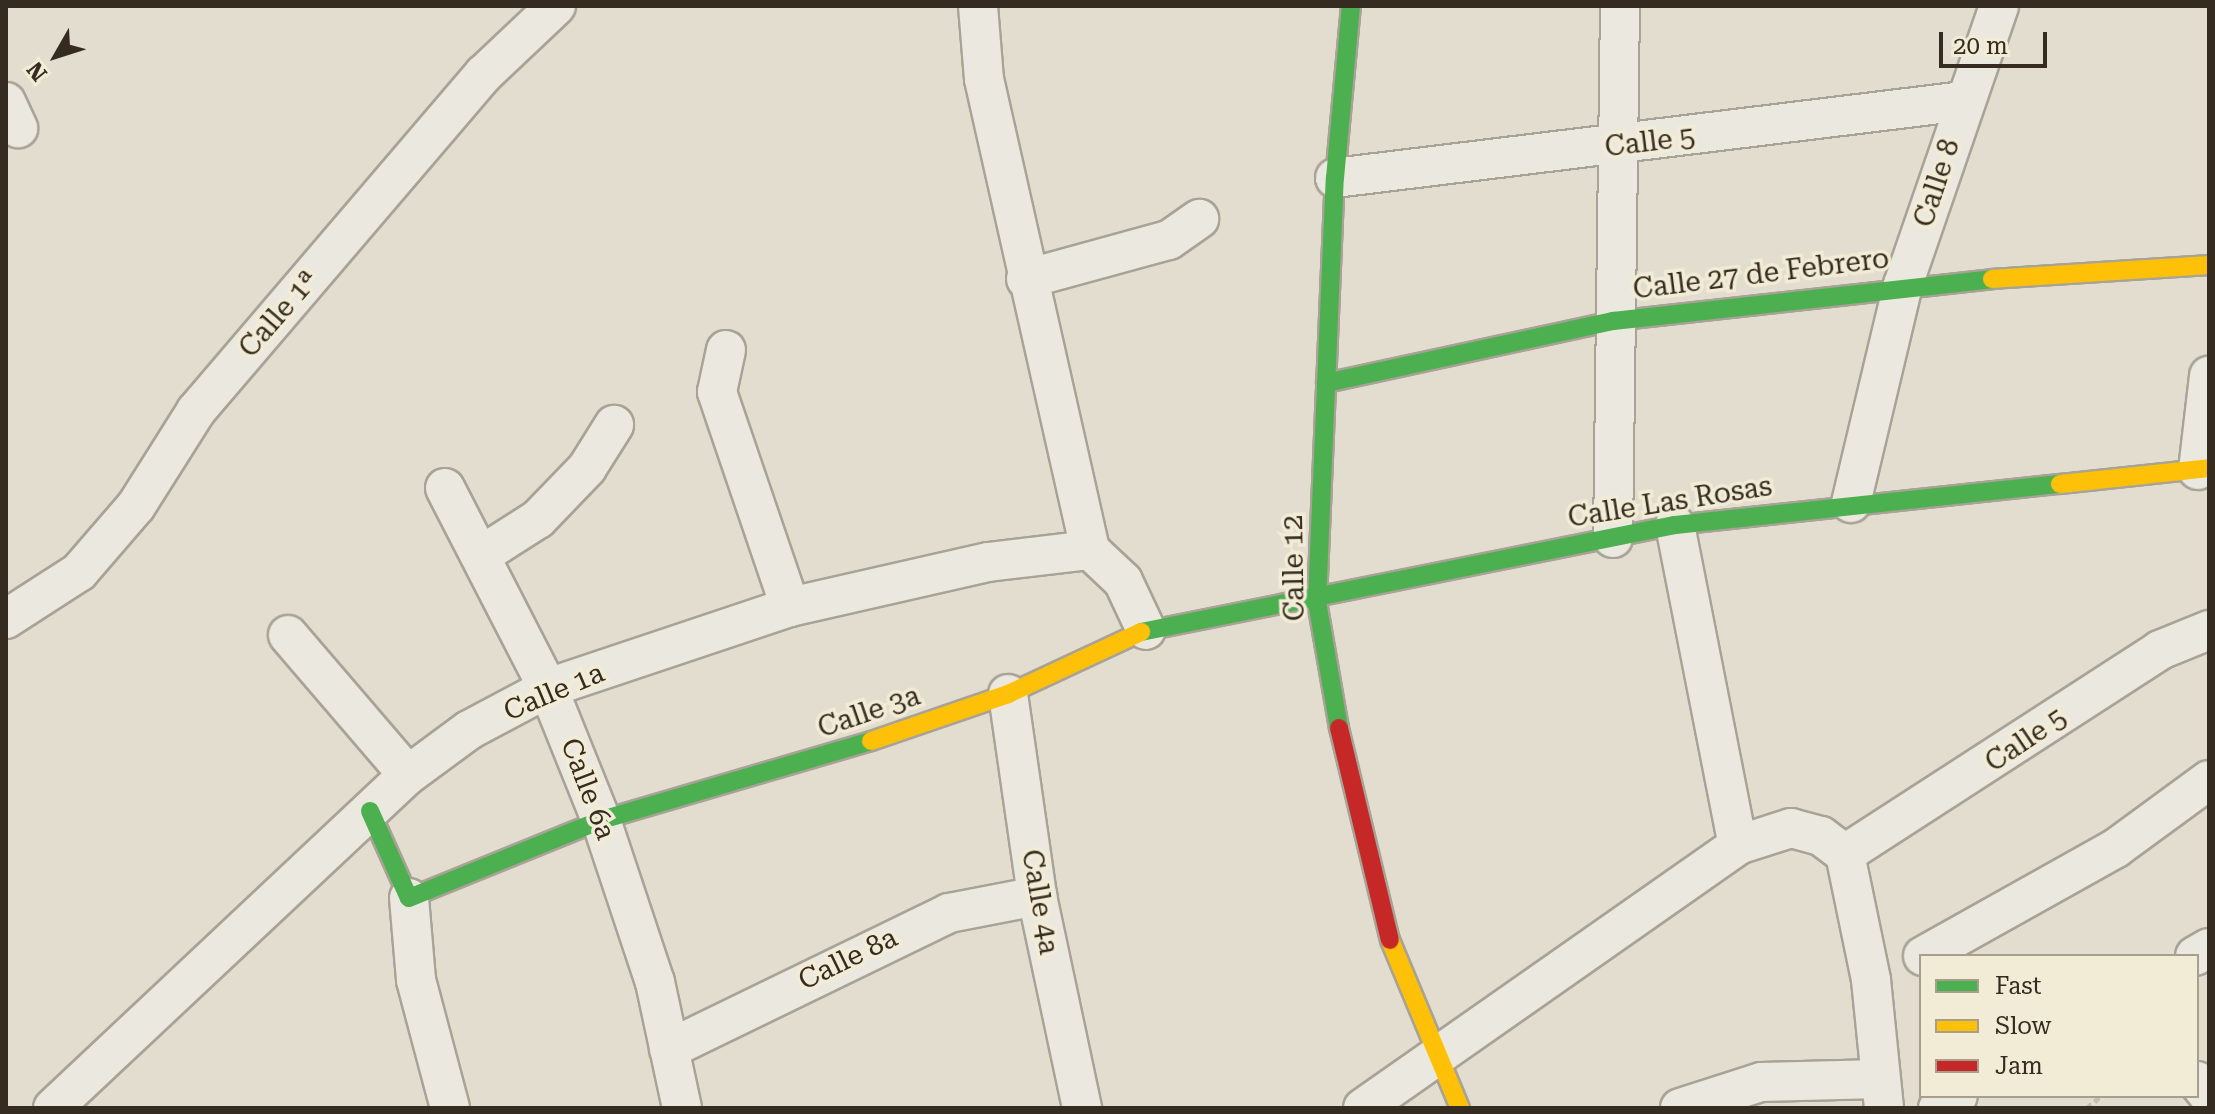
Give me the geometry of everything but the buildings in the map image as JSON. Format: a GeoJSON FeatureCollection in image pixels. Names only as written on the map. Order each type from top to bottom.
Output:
{"type":"FeatureCollection","features":[{"type":"Feature","properties":{"kind":"street","name":"Calle 1ª"},"geometry":{"type":"LineString","coordinates":[[6,619],[79,572],[136,506],[196,411],[484,74],[556,6]]}},
{"type":"Feature","properties":{"kind":"street"},"geometry":{"type":"LineString","coordinates":[[978,6],[984,79],[1026,279],[1090,550],[1123,581],[1146,630]]}},
{"type":"Feature","properties":{"kind":"street","name":"Calle 12"},"geometry":{"type":"LineString","coordinates":[[1353,6],[1335,178],[1317,602],[1352,805],[1393,950],[1436,1058],[1460,1108]]}},
{"type":"Feature","properties":{"kind":"street"},"geometry":{"type":"LineString","coordinates":[[1613,538],[1613,321],[1620,6]]}},
{"type":"Feature","properties":{"kind":"street","name":"Calle 8"},"geometry":{"type":"LineString","coordinates":[[1851,503],[1903,285],[1999,6]]}},
{"type":"Feature","properties":{"kind":"street","name":"Calle 5"},"geometry":{"type":"LineString","coordinates":[[1335,178],[1618,146],[1964,101]]}},
{"type":"Feature","properties":{"kind":"street"},"geometry":{"type":"LineString","coordinates":[[1026,279],[1169,240],[1199,219]]}},
{"type":"Feature","properties":{"kind":"street","name":"Calle 27 de Febrero"},"geometry":{"type":"LineString","coordinates":[[1326,383],[1613,321],[1903,285],[2209,265]]}},
{"type":"Feature","properties":{"kind":"street"},"geometry":{"type":"LineString","coordinates":[[726,350],[717,392],[790,607]]}},
{"type":"Feature","properties":{"kind":"street"},"geometry":{"type":"LineString","coordinates":[[2204,469],[2209,376]]}},
{"type":"Feature","properties":{"kind":"street"},"geometry":{"type":"LineString","coordinates":[[483,554],[538,519],[587,468],[614,425]]}},
{"type":"Feature","properties":{"kind":"street","name":"Calle Las Rosas"},"geometry":{"type":"LineString","coordinates":[[1146,630],[1317,602],[1675,525],[1851,503],[2204,469]]}},
{"type":"Feature","properties":{"kind":"street","name":"Calle 6a"},"geometry":{"type":"LineString","coordinates":[[445,488],[483,554],[548,688],[601,820],[655,982],[682,1108]]}},
{"type":"Feature","properties":{"kind":"street"},"geometry":{"type":"LineString","coordinates":[[1675,525],[1738,845]]}},
{"type":"Feature","properties":{"kind":"street","name":"Calle 1a"},"geometry":{"type":"LineString","coordinates":[[53,1108],[408,775],[469,730],[548,688],[790,607],[988,562],[1090,550]]}},
{"type":"Feature","properties":{"kind":"street","name":"Calle 3a"},"geometry":{"type":"LineString","coordinates":[[409,898],[601,820],[786,770],[1008,694],[1146,630]]}},
{"type":"Feature","properties":{"kind":"street","name":"Calle 5"},"geometry":{"type":"LineString","coordinates":[[1845,854],[2160,650],[2209,630]]}},
{"type":"Feature","properties":{"kind":"street"},"geometry":{"type":"LineString","coordinates":[[288,635],[408,775]]}},
{"type":"Feature","properties":{"kind":"street","name":"Calle 4a"},"geometry":{"type":"LineString","coordinates":[[1008,694],[1037,896],[1082,1108]]}},
{"type":"Feature","properties":{"kind":"street"},"geometry":{"type":"LineString","coordinates":[[1926,954],[2116,848],[2209,780]]}},
{"type":"Feature","properties":{"kind":"street"},"geometry":{"type":"LineString","coordinates":[[370,811],[409,898],[416,980],[450,1108]]}},
{"type":"Feature","properties":{"kind":"street"},"geometry":{"type":"LineString","coordinates":[[1363,1108],[1738,845],[1791,828],[1821,836],[1845,854],[1871,980],[1882,1094],[1761,1082],[1680,1108]]}},
{"type":"Feature","properties":{"kind":"street","name":"Calle 8a"},"geometry":{"type":"LineString","coordinates":[[669,1049],[880,942],[949,913],[1037,896]]}},
{"type":"Feature","properties":{"kind":"street"},"geometry":{"type":"LineString","coordinates":[[1871,980],[1919,957]]}},
{"type":"Feature","properties":{"kind":"traffic: fast"},"geometry":{"type":"LineString","coordinates":[[1339,728],[1317,602],[1335,178],[1351,6]]}},
{"type":"Feature","properties":{"kind":"traffic: fast"},"geometry":{"type":"LineString","coordinates":[[1326,383],[1613,321],[1992,279]]}},
{"type":"Feature","properties":{"kind":"traffic: fast"},"geometry":{"type":"LineString","coordinates":[[1141,632],[1675,525],[2060,484]]}},
{"type":"Feature","properties":{"kind":"traffic: fast"},"geometry":{"type":"LineString","coordinates":[[370,811],[409,898],[601,820],[871,741]]}},
{"type":"Feature","properties":{"kind":"traffic: slow"},"geometry":{"type":"LineString","coordinates":[[1992,279],[2209,265]]}},
{"type":"Feature","properties":{"kind":"traffic: slow"},"geometry":{"type":"LineString","coordinates":[[2060,484],[2209,468]]}},
{"type":"Feature","properties":{"kind":"traffic: slow"},"geometry":{"type":"LineString","coordinates":[[871,741],[1008,694],[1141,632]]}},
{"type":"Feature","properties":{"kind":"traffic: slow"},"geometry":{"type":"LineString","coordinates":[[1390,940],[1460,1108]]}},
{"type":"Feature","properties":{"kind":"traffic: jam"},"geometry":{"type":"LineString","coordinates":[[1339,728],[1390,940]]}}]}
